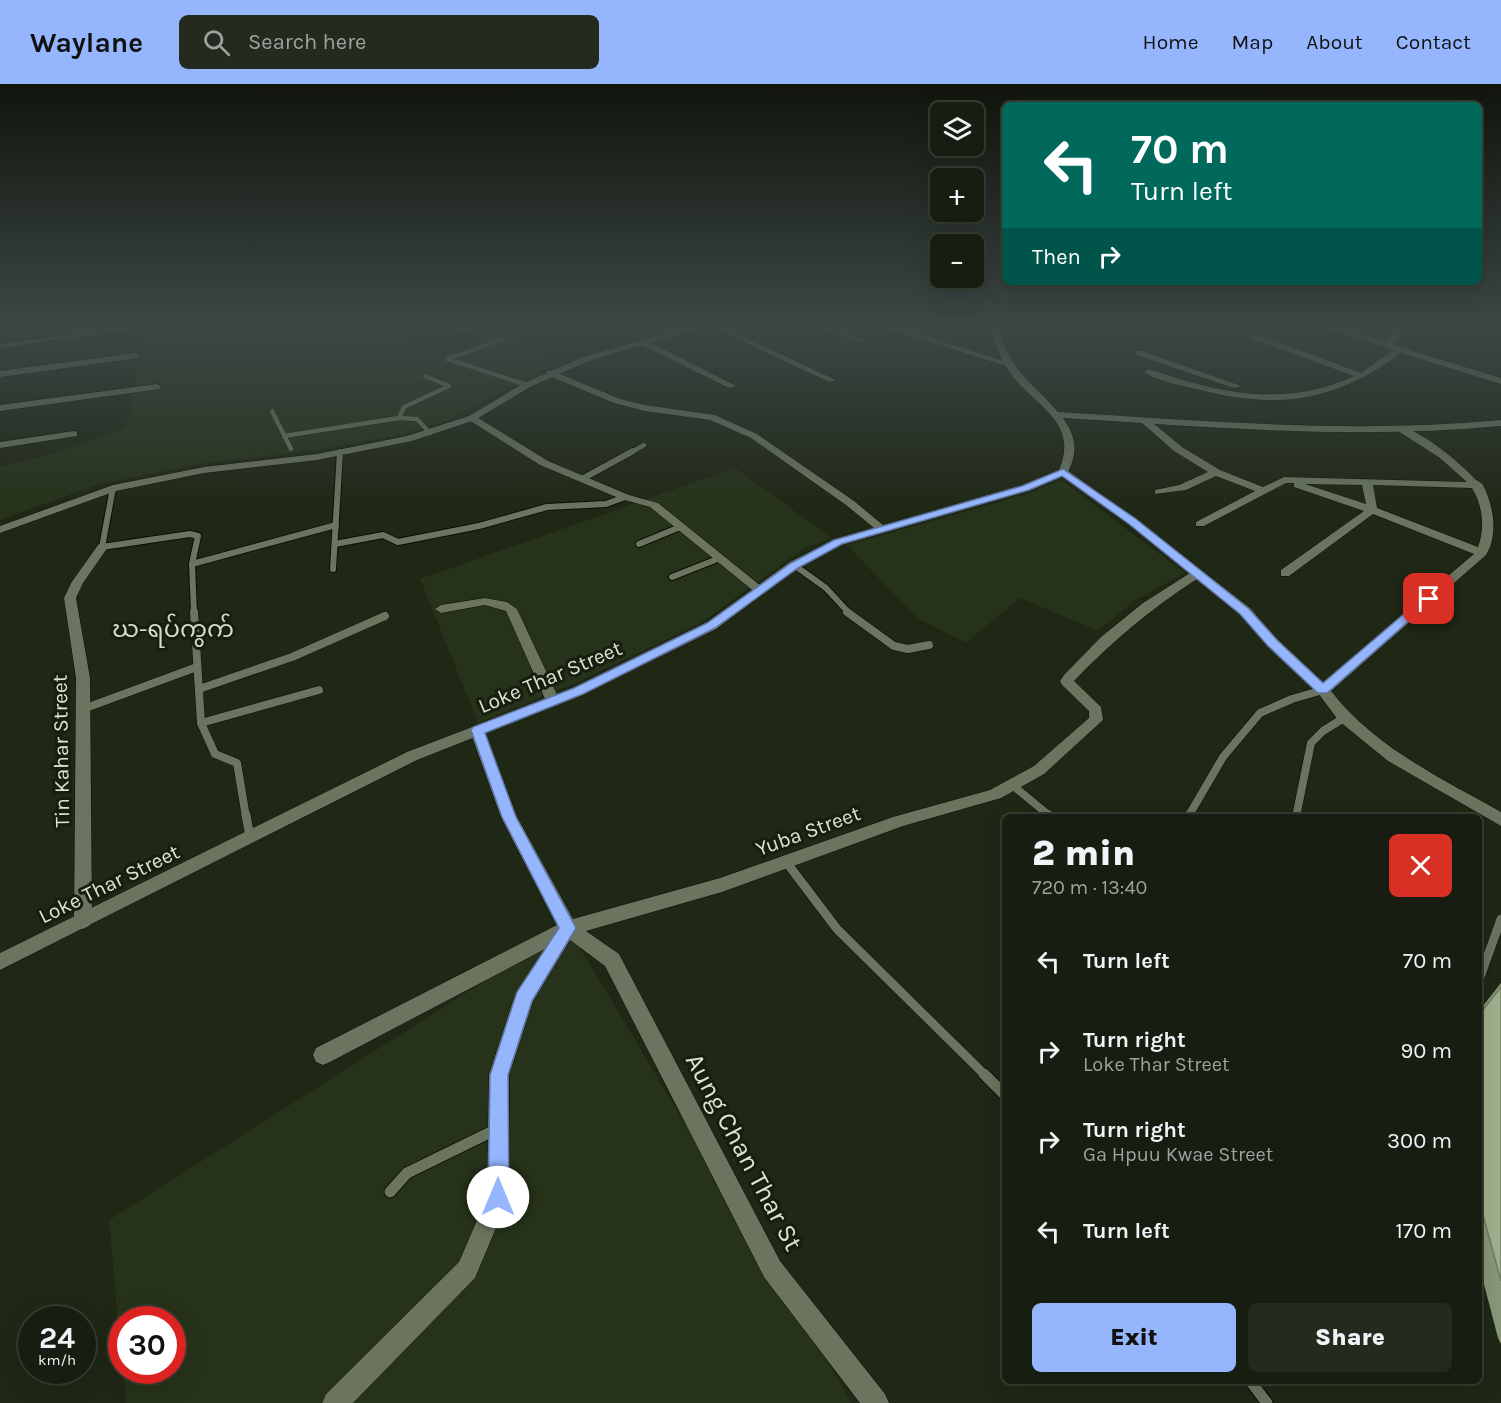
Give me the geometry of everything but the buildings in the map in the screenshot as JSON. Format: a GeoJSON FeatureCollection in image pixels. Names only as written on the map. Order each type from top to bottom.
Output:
{"type":"FeatureCollection","features":[{"type":"Feature","properties":{"kind":"street"},"geometry":{"type":"LineString","coordinates":[[0,408],[158,387]]}},
{"type":"Feature","properties":{"kind":"street"},"geometry":{"type":"LineString","coordinates":[[0,530],[113,488],[204,470],[340,452],[409,439],[472,418],[523,387]]}},
{"type":"Feature","properties":{"kind":"street"},"geometry":{"type":"LineString","coordinates":[[582,387],[617,401],[645,408],[712,417],[745,432],[850,503],[884,530]]}},
{"type":"Feature","properties":{"kind":"street"},"geometry":{"type":"LineString","coordinates":[[1028,387],[1056,415],[1065,430],[1070,453],[1063,472],[1133,522],[1245,611],[1273,643],[1323,690],[1344,718],[1393,757],[1501,820]]}},
{"type":"Feature","properties":{"kind":"street"},"geometry":{"type":"LineString","coordinates":[[1196,387],[1267,398],[1290,398],[1340,387]]}},
{"type":"Feature","properties":{"kind":"street"},"geometry":{"type":"LineString","coordinates":[[1234,387],[1267,398]]}},
{"type":"Feature","properties":{"kind":"street"},"geometry":{"type":"LineString","coordinates":[[1056,415],[1401,429],[1461,428],[1501,423]]}},
{"type":"Feature","properties":{"kind":"street"},"geometry":{"type":"LineString","coordinates":[[472,418],[544,463],[625,497],[654,505],[760,590]]}},
{"type":"Feature","properties":{"kind":"street"},"geometry":{"type":"LineString","coordinates":[[1144,420],[1178,449],[1216,472],[1262,490]]}},
{"type":"Feature","properties":{"kind":"street"},"geometry":{"type":"LineString","coordinates":[[1323,690],[1482,553],[1488,541],[1488,514],[1478,485],[1455,464],[1401,429]]}},
{"type":"Feature","properties":{"kind":"street"},"geometry":{"type":"LineString","coordinates":[[0,445],[74,434]]}},
{"type":"Feature","properties":{"kind":"street","name":"Loke Thar Street"},"geometry":{"type":"LineString","coordinates":[[0,962],[411,756],[553,701],[711,626],[794,565],[838,542],[1025,488],[1063,472]]}},
{"type":"Feature","properties":{"kind":"street"},"geometry":{"type":"LineString","coordinates":[[1159,492],[1182,488],[1216,472]]}},
{"type":"Feature","properties":{"kind":"street"},"geometry":{"type":"LineString","coordinates":[[1200,524],[1284,480],[1478,485]]}},
{"type":"Feature","properties":{"kind":"street"},"geometry":{"type":"LineString","coordinates":[[1284,480],[1372,510],[1482,553]]}},
{"type":"Feature","properties":{"kind":"street"},"geometry":{"type":"LineString","coordinates":[[1366,481],[1372,510]]}},
{"type":"Feature","properties":{"kind":"street"},"geometry":{"type":"LineString","coordinates":[[1285,573],[1372,510]]}},
{"type":"Feature","properties":{"kind":"street","name":"Tin Kahar Street"},"geometry":{"type":"LineString","coordinates":[[83,921],[83,678],[70,598],[77,583],[102,547]]}},
{"type":"Feature","properties":{"kind":"street","name":"Yuba Street"},"geometry":{"type":"LineString","coordinates":[[323,1055],[568,928],[722,885],[899,821],[995,794],[1039,770],[1096,720],[1096,710],[1069,685],[1067,681],[1069,678],[1106,640],[1147,606],[1197,574]]}},
{"type":"Feature","properties":{"kind":"street"},"geometry":{"type":"LineString","coordinates":[[441,609],[480,601],[499,602],[511,609],[553,701]]}},
{"type":"Feature","properties":{"kind":"street"},"geometry":{"type":"LineString","coordinates":[[334,1403],[467,1269],[498,1197],[499,1075],[524,998],[568,928],[509,817],[477,730]]}},
{"type":"Feature","properties":{"kind":"street","name":"Aung Chan Thar St"},"geometry":{"type":"LineString","coordinates":[[568,928],[612,960],[772,1269],[876,1403]]}},
{"type":"Feature","properties":{"kind":"lane"},"geometry":{"type":"LineString","coordinates":[[399,418],[404,407],[448,387]]}},
{"type":"Feature","properties":{"kind":"lane"},"geometry":{"type":"LineString","coordinates":[[272,411],[291,450]]}},
{"type":"Feature","properties":{"kind":"lane"},"geometry":{"type":"LineString","coordinates":[[284,436],[399,418],[417,419],[430,433]]}},
{"type":"Feature","properties":{"kind":"lane"},"geometry":{"type":"LineString","coordinates":[[582,479],[644,445]]}},
{"type":"Feature","properties":{"kind":"lane"},"geometry":{"type":"LineString","coordinates":[[333,569],[340,452]]}},
{"type":"Feature","properties":{"kind":"lane"},"geometry":{"type":"LineString","coordinates":[[113,488],[102,547],[195,534],[198,536],[192,564],[201,723],[214,754],[237,763],[250,837]]}},
{"type":"Feature","properties":{"kind":"lane"},"geometry":{"type":"LineString","coordinates":[[335,543],[383,535],[398,542],[479,526],[547,507],[606,504],[625,497]]}},
{"type":"Feature","properties":{"kind":"lane"},"geometry":{"type":"LineString","coordinates":[[192,564],[336,525]]}},
{"type":"Feature","properties":{"kind":"lane"},"geometry":{"type":"LineString","coordinates":[[639,544],[680,527]]}},
{"type":"Feature","properties":{"kind":"lane"},"geometry":{"type":"LineString","coordinates":[[672,577],[720,558]]}},
{"type":"Feature","properties":{"kind":"lane"},"geometry":{"type":"LineString","coordinates":[[794,565],[826,588],[846,611],[894,646],[908,650],[929,645]]}},
{"type":"Feature","properties":{"kind":"lane"},"geometry":{"type":"LineString","coordinates":[[199,689],[292,657],[385,616]]}},
{"type":"Feature","properties":{"kind":"lane"},"geometry":{"type":"LineString","coordinates":[[83,709],[197,667]]}},
{"type":"Feature","properties":{"kind":"lane"},"geometry":{"type":"LineString","coordinates":[[201,723],[319,690]]}},
{"type":"Feature","properties":{"kind":"lane"},"geometry":{"type":"LineString","coordinates":[[1189,814],[1223,757],[1260,713],[1292,699],[1323,690]]}},
{"type":"Feature","properties":{"kind":"lane"},"geometry":{"type":"LineString","coordinates":[[1297,814],[1311,743],[1323,730],[1344,718]]}},
{"type":"Feature","properties":{"kind":"lane"},"geometry":{"type":"LineString","coordinates":[[1011,784],[1048,814]]}},
{"type":"Feature","properties":{"kind":"lane"},"geometry":{"type":"LineString","coordinates":[[788,862],[837,929],[1002,1092]]}},
{"type":"Feature","properties":{"kind":"lane"},"geometry":{"type":"LineString","coordinates":[[1482,972],[1501,919]]}},
{"type":"Feature","properties":{"kind":"lane"},"geometry":{"type":"LineString","coordinates":[[390,1192],[407,1173],[499,1129]]}},
{"type":"Feature","properties":{"kind":"lane"},"geometry":{"type":"LineString","coordinates":[[1253,1384],[1267,1403]]}},
{"type":"Feature","properties":{"kind":"shaded area"},"geometry":{"type":"Polygon","coordinates":[[[134,387],[512,387],[448,420],[403,434],[313,451],[204,463],[97,485],[0,520],[0,466],[46,456],[126,427],[134,387]]]}},
{"type":"Feature","properties":{"kind":"shaded area"},"geometry":{"type":"Polygon","coordinates":[[[735,468],[832,538],[805,548],[701,623],[574,684],[478,723],[420,579],[735,468]]]}},
{"type":"Feature","properties":{"kind":"shaded area"},"geometry":{"type":"Polygon","coordinates":[[[1061,480],[1185,573],[1134,601],[1098,631],[1020,598],[966,643],[917,618],[847,545],[1034,492],[1061,480]]]}},
{"type":"Feature","properties":{"kind":"shaded area"},"geometry":{"type":"Polygon","coordinates":[[[568,928],[852,1403],[126,1403],[124,1384],[186,1384],[186,1306],[117,1306],[109,1220],[568,928]]]}},
{"type":"Feature","properties":{"kind":"district","name":"ဃ-ရပ်ကွက်"},"geometry":{"type":"Point","coordinates":[173,629]}},
{"type":"Feature","properties":{"kind":"route"},"geometry":{"type":"LineString","coordinates":[[498,1197],[499,1075],[524,998],[568,928],[509,817],[477,730],[579,691],[711,626],[794,565],[838,542],[1025,488],[1063,472],[1133,522],[1245,611],[1273,643],[1323,690],[1429,599]]}}]}
